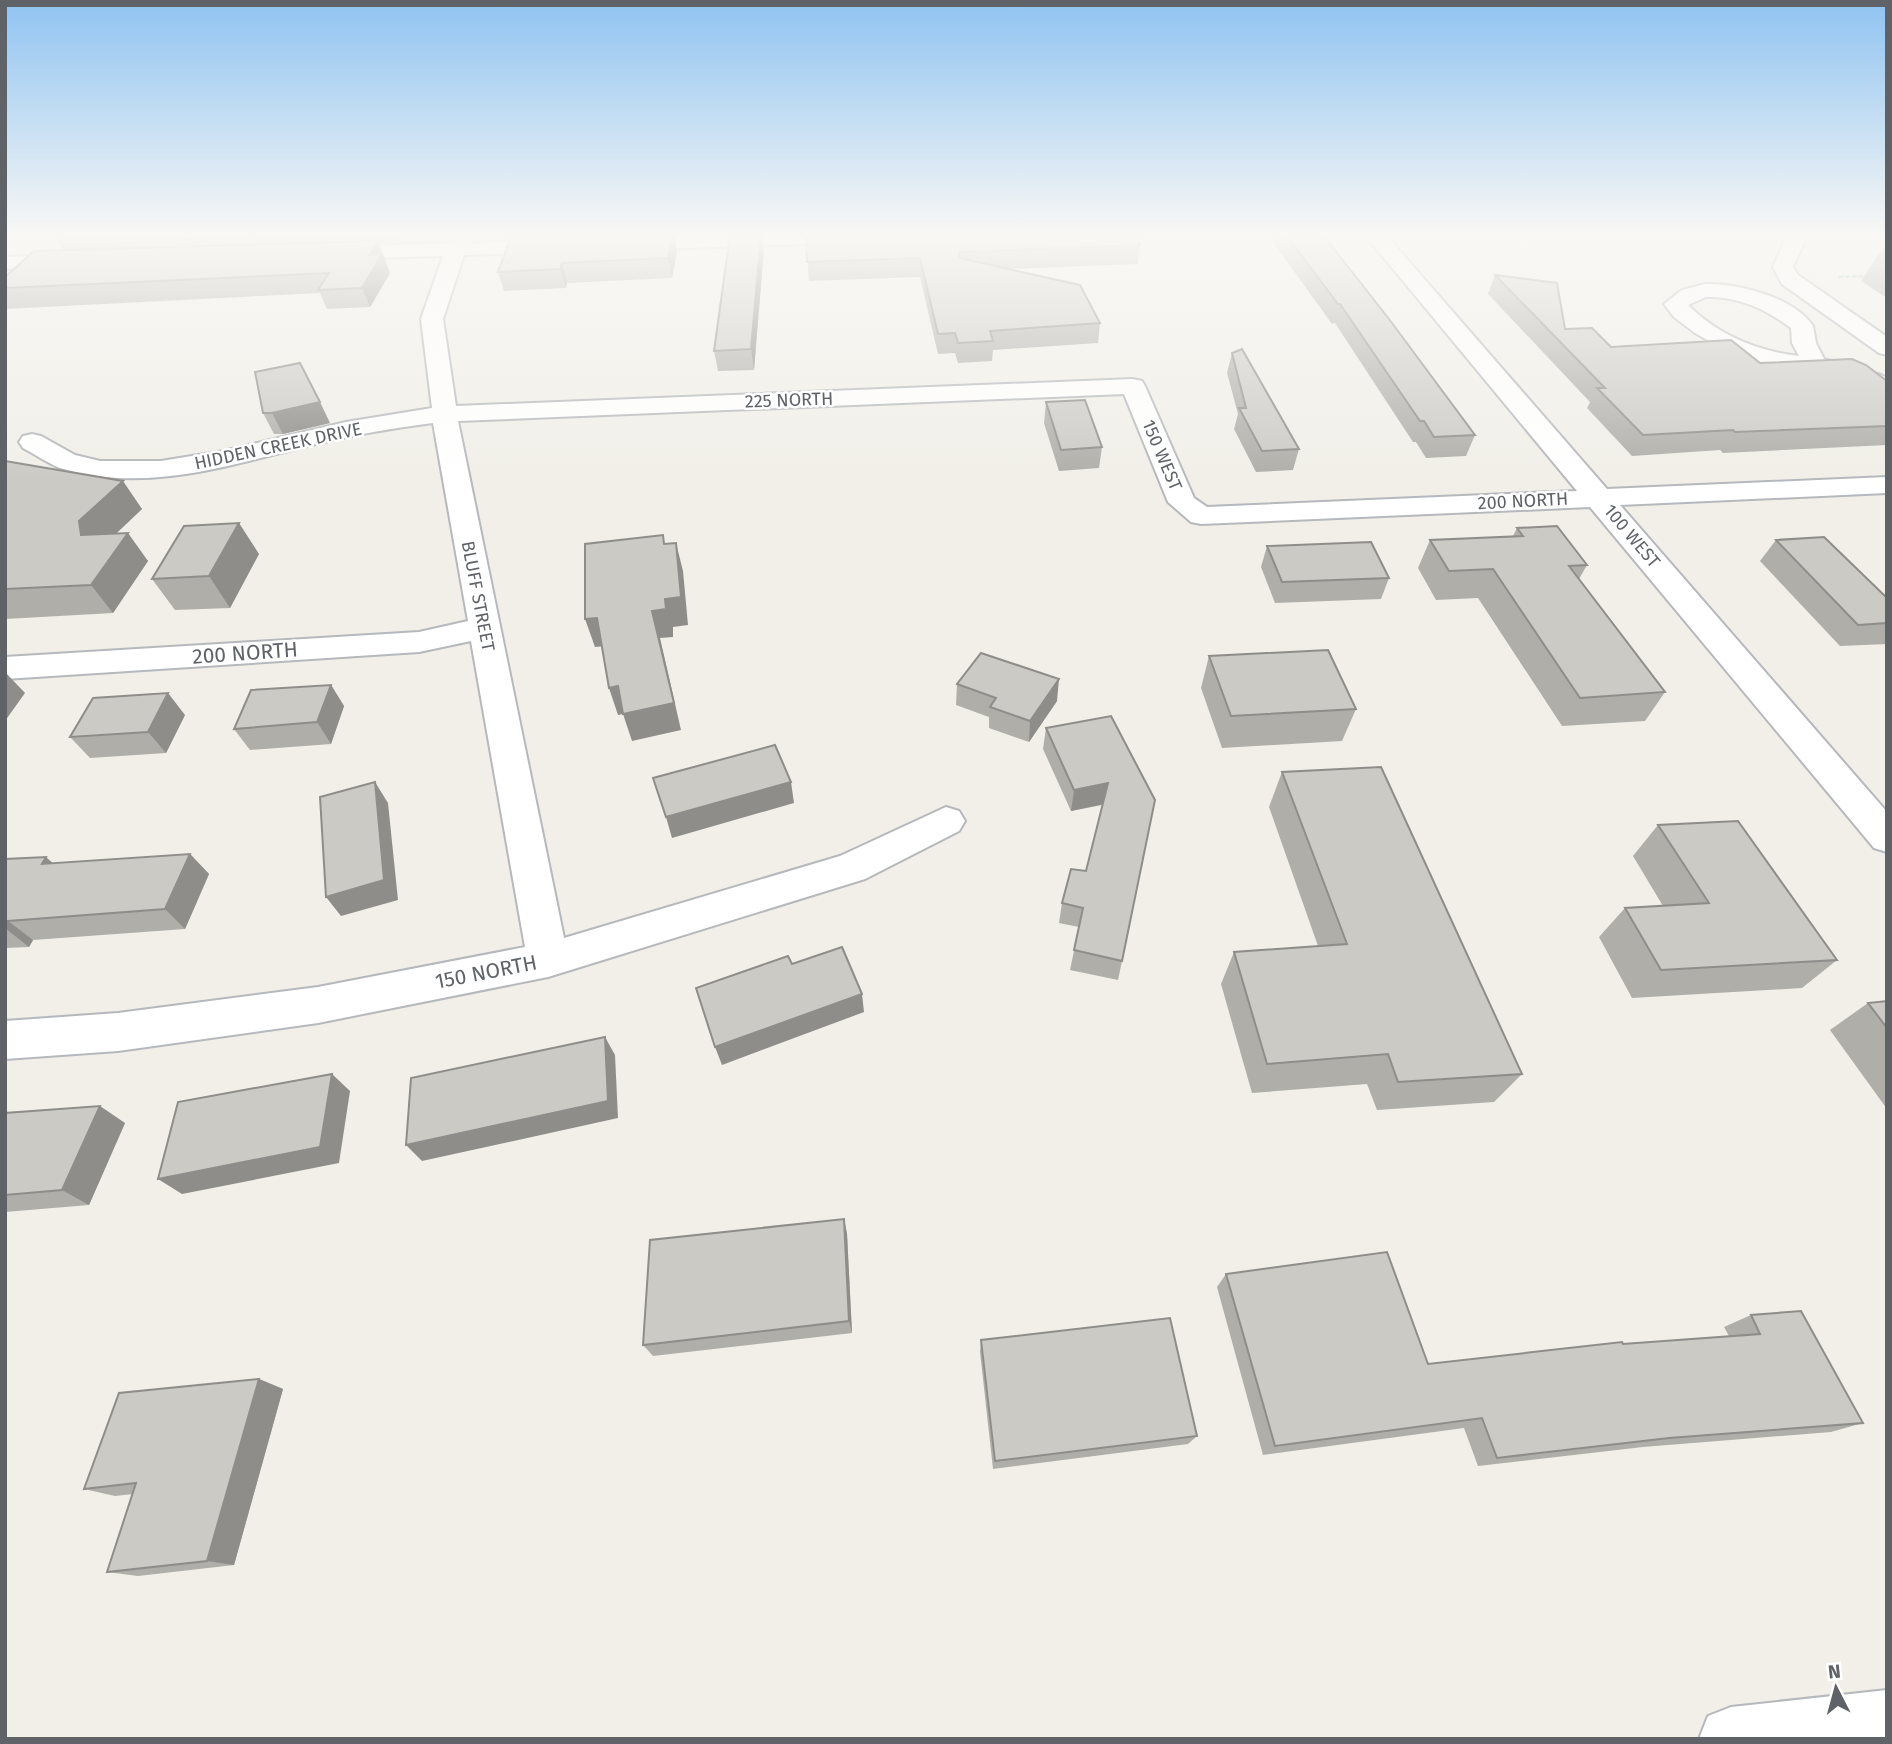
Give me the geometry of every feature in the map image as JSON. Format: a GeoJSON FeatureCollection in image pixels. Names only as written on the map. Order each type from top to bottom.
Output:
{"type":"FeatureCollection","features":[{"type":"Feature","properties":{"kind":"street","name":"BLUFF STREET"},"geometry":{"type":"LineString","coordinates":[[433,316],[445,414],[548,960]]}},
{"type":"Feature","properties":{"kind":"street","name":"100 WEST"},"geometry":{"type":"LineString","coordinates":[[1445,316],[1887,838]]}},
{"type":"Feature","properties":{"kind":"street"},"geometry":{"type":"LineString","coordinates":[[1685,316],[1718,337],[1761,356],[1814,362],[1870,376],[1887,389]]}},
{"type":"Feature","properties":{"kind":"street"},"geometry":{"type":"LineString","coordinates":[[1791,316],[1802,326],[1804,343],[1814,362]]}},
{"type":"Feature","properties":{"kind":"street"},"geometry":{"type":"LineString","coordinates":[[1843,316],[1887,348]]}},
{"type":"Feature","properties":{"kind":"street","name":"225 NORTH"},"geometry":{"type":"LineString","coordinates":[[445,414],[1133,386]]}},
{"type":"Feature","properties":{"kind":"street","name":"150 WEST"},"geometry":{"type":"LineString","coordinates":[[1133,386],[1182,502],[1201,516]]}},
{"type":"Feature","properties":{"kind":"street","name":"HIDDEN CREEK DRIVE"},"geometry":{"type":"LineString","coordinates":[[32,442],[69,461],[116,469],[173,468],[226,460],[313,437],[445,414]]}},
{"type":"Feature","properties":{"kind":"street","name":"200 NORTH"},"geometry":{"type":"LineString","coordinates":[[1201,516],[1887,485]]}},
{"type":"Feature","properties":{"kind":"street","name":"200 NORTH"},"geometry":{"type":"LineString","coordinates":[[5,668],[419,642],[484,628]]}},
{"type":"Feature","properties":{"kind":"street","name":"150 NORTH"},"geometry":{"type":"LineString","coordinates":[[5,1040],[118,1032],[318,1005],[548,960],[851,869],[946,821]]}},
{"type":"Feature","properties":{"kind":"street"},"geometry":{"type":"LineString","coordinates":[[1731,1739],[1887,1722]]}},
{"type":"Feature","properties":{"kind":"building"},"geometry":{"type":"Polygon","coordinates":[[[719,316],[754,316],[751,349],[714,351],[719,316]]]}},
{"type":"Feature","properties":{"kind":"building"},"geometry":{"type":"Polygon","coordinates":[[[934,316],[1097,316],[1100,323],[990,331],[993,341],[958,343],[955,333],[938,334],[934,316]]]}},
{"type":"Feature","properties":{"kind":"building"},"geometry":{"type":"Polygon","coordinates":[[[1348,316],[1387,316],[1475,435],[1434,437],[1424,421],[1420,421],[1348,316]]]}},
{"type":"Feature","properties":{"kind":"building"},"geometry":{"type":"Polygon","coordinates":[[[1535,316],[1563,316],[1565,329],[1592,328],[1611,347],[1731,340],[1760,363],[1852,359],[1866,365],[1887,381],[1887,426],[1643,435],[1597,388],[1605,388],[1535,316]]]}},
{"type":"Feature","properties":{"kind":"building"},"geometry":{"type":"Polygon","coordinates":[[[1242,349],[1299,449],[1262,451],[1239,408],[1246,408],[1232,353],[1242,349]]]}},
{"type":"Feature","properties":{"kind":"building"},"geometry":{"type":"Polygon","coordinates":[[[300,363],[320,402],[263,413],[255,372],[300,363]]]}},
{"type":"Feature","properties":{"kind":"building"},"geometry":{"type":"Polygon","coordinates":[[[1085,400],[1102,447],[1061,450],[1046,402],[1085,400]]]}},
{"type":"Feature","properties":{"kind":"building"},"geometry":{"type":"Polygon","coordinates":[[[5,461],[123,481],[79,521],[81,535],[128,533],[91,585],[5,589],[5,461]]]}},
{"type":"Feature","properties":{"kind":"building"},"geometry":{"type":"Polygon","coordinates":[[[239,523],[209,576],[152,579],[184,526],[239,523]]]}},
{"type":"Feature","properties":{"kind":"building"},"geometry":{"type":"Polygon","coordinates":[[[1557,526],[1587,565],[1569,566],[1665,692],[1580,698],[1493,569],[1449,571],[1430,540],[1523,536],[1517,528],[1557,526]]]}},
{"type":"Feature","properties":{"kind":"building"},"geometry":{"type":"Polygon","coordinates":[[[663,535],[664,544],[676,543],[681,597],[665,599],[666,609],[652,611],[674,703],[623,714],[618,686],[609,688],[597,618],[585,619],[585,544],[663,535]]]}},
{"type":"Feature","properties":{"kind":"building"},"geometry":{"type":"Polygon","coordinates":[[[1824,537],[1887,598],[1887,623],[1858,625],[1776,540],[1824,537]]]}},
{"type":"Feature","properties":{"kind":"building"},"geometry":{"type":"Polygon","coordinates":[[[1371,542],[1389,578],[1282,582],[1267,546],[1371,542]]]}},
{"type":"Feature","properties":{"kind":"building"},"geometry":{"type":"Polygon","coordinates":[[[1328,650],[1356,709],[1231,716],[1209,656],[1328,650]]]}},
{"type":"Feature","properties":{"kind":"building"},"geometry":{"type":"Polygon","coordinates":[[[981,653],[1059,679],[1030,721],[990,707],[996,698],[957,684],[981,653]]]}},
{"type":"Feature","properties":{"kind":"building"},"geometry":{"type":"Polygon","coordinates":[[[331,685],[317,722],[234,729],[251,690],[331,685]]]}},
{"type":"Feature","properties":{"kind":"building"},"geometry":{"type":"Polygon","coordinates":[[[168,693],[148,732],[70,737],[93,698],[168,693]]]}},
{"type":"Feature","properties":{"kind":"building"},"geometry":{"type":"Polygon","coordinates":[[[1111,716],[1155,800],[1122,961],[1074,950],[1083,908],[1062,903],[1071,869],[1086,871],[1108,783],[1074,790],[1046,728],[1111,716]]]}},
{"type":"Feature","properties":{"kind":"building"},"geometry":{"type":"Polygon","coordinates":[[[775,745],[791,782],[666,817],[653,778],[775,745]]]}},
{"type":"Feature","properties":{"kind":"building"},"geometry":{"type":"Polygon","coordinates":[[[1381,767],[1522,1074],[1398,1082],[1388,1054],[1267,1064],[1234,952],[1347,944],[1282,772],[1381,767]]]}},
{"type":"Feature","properties":{"kind":"building"},"geometry":{"type":"Polygon","coordinates":[[[375,782],[384,880],[326,897],[320,797],[375,782]]]}},
{"type":"Feature","properties":{"kind":"building"},"geometry":{"type":"Polygon","coordinates":[[[1738,821],[1837,960],[1661,970],[1625,908],[1709,903],[1658,825],[1738,821]]]}},
{"type":"Feature","properties":{"kind":"building"},"geometry":{"type":"Polygon","coordinates":[[[190,854],[165,909],[8,921],[5,926],[5,859],[46,857],[42,864],[190,854]]]}},
{"type":"Feature","properties":{"kind":"building"},"geometry":{"type":"Polygon","coordinates":[[[842,947],[862,994],[715,1047],[696,988],[788,956],[792,964],[842,947]]]}},
{"type":"Feature","properties":{"kind":"building"},"geometry":{"type":"Polygon","coordinates":[[[1887,1001],[1887,1028],[1868,1003],[1887,1001]]]}},
{"type":"Feature","properties":{"kind":"building"},"geometry":{"type":"Polygon","coordinates":[[[605,1037],[608,1101],[406,1145],[411,1078],[605,1037]]]}},
{"type":"Feature","properties":{"kind":"building"},"geometry":{"type":"Polygon","coordinates":[[[332,1074],[320,1147],[158,1179],[178,1102],[332,1074]]]}},
{"type":"Feature","properties":{"kind":"building"},"geometry":{"type":"Polygon","coordinates":[[[100,1106],[62,1190],[5,1195],[5,1113],[100,1106]]]}},
{"type":"Feature","properties":{"kind":"building"},"geometry":{"type":"Polygon","coordinates":[[[844,1219],[849,1321],[643,1345],[650,1240],[844,1219]]]}},
{"type":"Feature","properties":{"kind":"building"},"geometry":{"type":"Polygon","coordinates":[[[1387,1252],[1428,1364],[1622,1342],[1760,1334],[1751,1315],[1801,1311],[1863,1423],[1669,1438],[1497,1458],[1482,1418],[1275,1446],[1226,1274],[1387,1252]]]}},
{"type":"Feature","properties":{"kind":"building"},"geometry":{"type":"Polygon","coordinates":[[[1170,1318],[1197,1436],[995,1461],[981,1340],[1170,1318]]]}},
{"type":"Feature","properties":{"kind":"building"},"geometry":{"type":"Polygon","coordinates":[[[259,1379],[207,1561],[107,1572],[136,1483],[84,1489],[119,1393],[259,1379]]]}}]}
